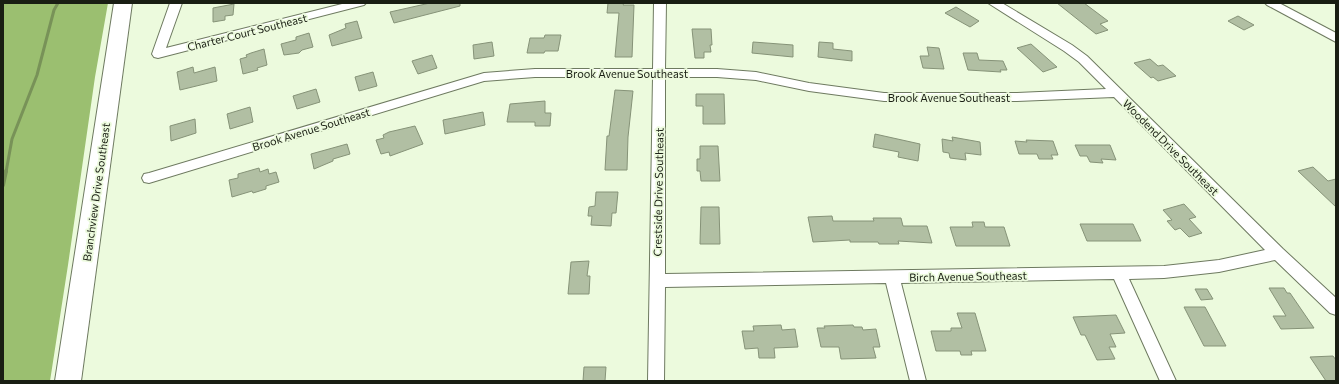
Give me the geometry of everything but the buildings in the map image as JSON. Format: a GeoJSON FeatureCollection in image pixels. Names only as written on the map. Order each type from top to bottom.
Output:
{"type":"FeatureCollection","features":[{"type":"Feature","properties":{"kind":"main road","name":"Branchview Drive Southeast"},"geometry":{"type":"LineString","coordinates":[[68,381],[96,200],[123,3]]}},
{"type":"Feature","properties":{"kind":"street","name":"Charter Court Southeast"},"geometry":{"type":"LineString","coordinates":[[176,3],[158,54],[360,3]]}},
{"type":"Feature","properties":{"kind":"street","name":"Crestside Drive Southeast"},"geometry":{"type":"LineString","coordinates":[[656,381],[660,3]]}},
{"type":"Feature","properties":{"kind":"street","name":"Woodend Drive Southeast"},"geometry":{"type":"LineString","coordinates":[[994,3],[1068,48],[1083,59],[1278,253],[1336,308]]}},
{"type":"Feature","properties":{"kind":"street"},"geometry":{"type":"LineString","coordinates":[[1271,3],[1336,38]]}},
{"type":"Feature","properties":{"kind":"street","name":"Brook Avenue Southeast"},"geometry":{"type":"LineString","coordinates":[[149,178],[484,77],[535,73],[717,74],[756,76],[810,88],[884,97],[1017,97],[1118,93]]}},
{"type":"Feature","properties":{"kind":"street","name":"Birch Avenue Southeast"},"geometry":{"type":"LineString","coordinates":[[657,281],[1164,272],[1220,266],[1278,253]]}},
{"type":"Feature","properties":{"kind":"street"},"geometry":{"type":"LineString","coordinates":[[1119,273],[1168,381]]}},
{"type":"Feature","properties":{"kind":"street"},"geometry":{"type":"LineString","coordinates":[[892,278],[918,381]]}},
{"type":"Feature","properties":{"kind":"green space"},"geometry":{"type":"Polygon","coordinates":[[[3,3],[108,3],[95,77],[50,381],[3,381],[3,3]]]}},
{"type":"Feature","properties":{"kind":"waterway"},"geometry":{"type":"LineString","coordinates":[[6,172],[12,139],[37,75],[54,10],[58,3]]}},
{"type":"Feature","properties":{"kind":"waterway"},"geometry":{"type":"LineString","coordinates":[[3,185],[6,171]]}}]}
